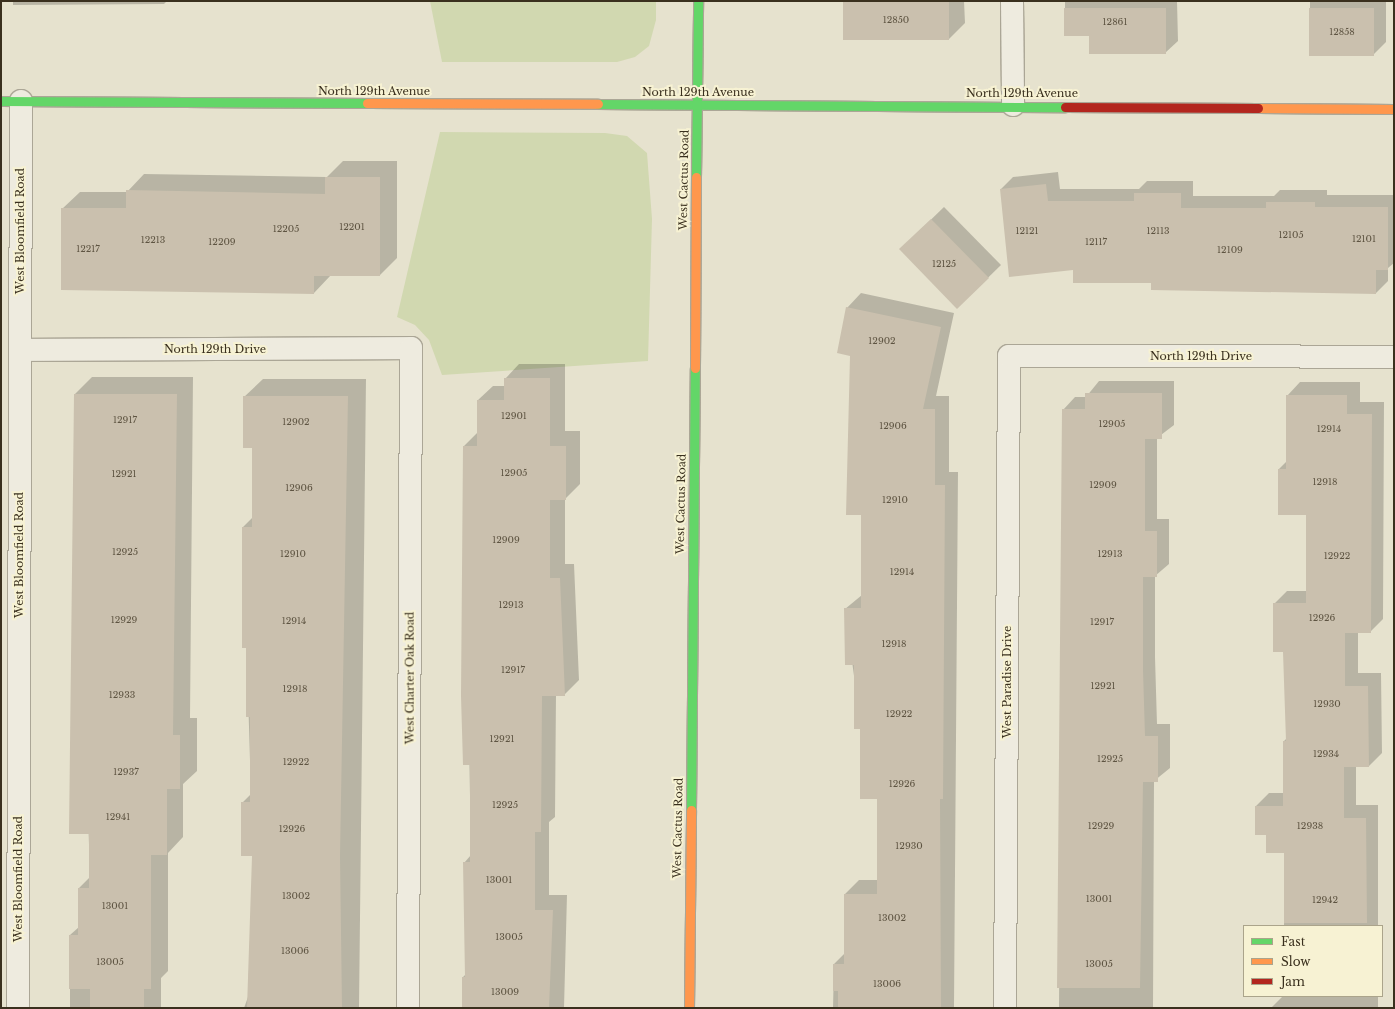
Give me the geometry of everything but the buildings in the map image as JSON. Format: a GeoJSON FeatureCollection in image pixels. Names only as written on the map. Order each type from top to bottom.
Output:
{"type":"FeatureCollection","features":[{"type":"Feature","properties":{"kind":"street","name":"West Cactus Road"},"geometry":{"type":"LineString","coordinates":[[689,1008],[698,1]]}},
{"type":"Feature","properties":{"kind":"street"},"geometry":{"type":"LineString","coordinates":[[1012,1],[1013,105]]}},
{"type":"Feature","properties":{"kind":"street","name":"North 129th Avenue"},"geometry":{"type":"LineString","coordinates":[[11,101],[697,105],[1013,105],[1394,109]]}},
{"type":"Feature","properties":{"kind":"street","name":"West Bloomfield Road"},"geometry":{"type":"LineString","coordinates":[[11,101],[20,350],[18,1008]]}},
{"type":"Feature","properties":{"kind":"street","name":"North 129th Drive"},"geometry":{"type":"LineString","coordinates":[[20,350],[411,348]]}},
{"type":"Feature","properties":{"kind":"street","name":"West Charter Oak Road"},"geometry":{"type":"LineString","coordinates":[[408,1008],[411,348]]}},
{"type":"Feature","properties":{"kind":"street","name":"North 129th Drive"},"geometry":{"type":"LineString","coordinates":[[1009,356],[1394,357]]}},
{"type":"Feature","properties":{"kind":"street","name":"West Paradise Drive"},"geometry":{"type":"LineString","coordinates":[[1005,1008],[1009,356]]}},
{"type":"Feature","properties":{"kind":"green space"},"geometry":{"type":"Polygon","coordinates":[[[430,1],[656,1],[656,20],[649,46],[635,57],[617,62],[442,62],[430,1]]]}},
{"type":"Feature","properties":{"kind":"green space"},"geometry":{"type":"Polygon","coordinates":[[[440,132],[605,133],[627,136],[647,153],[652,219],[648,361],[442,375],[429,340],[415,325],[397,317],[440,132]]]}},
{"type":"Feature","properties":{"kind":"traffic: fast"},"geometry":{"type":"LineString","coordinates":[[696,177],[698,1]]}},
{"type":"Feature","properties":{"kind":"traffic: fast"},"geometry":{"type":"LineString","coordinates":[[1,101],[367,103]]}},
{"type":"Feature","properties":{"kind":"traffic: fast"},"geometry":{"type":"LineString","coordinates":[[598,104],[1065,107]]}},
{"type":"Feature","properties":{"kind":"traffic: fast"},"geometry":{"type":"LineString","coordinates":[[691,810],[695,368]]}},
{"type":"Feature","properties":{"kind":"traffic: slow"},"geometry":{"type":"LineString","coordinates":[[367,103],[598,104]]}},
{"type":"Feature","properties":{"kind":"traffic: slow"},"geometry":{"type":"LineString","coordinates":[[1258,108],[1394,109]]}},
{"type":"Feature","properties":{"kind":"traffic: slow"},"geometry":{"type":"LineString","coordinates":[[695,368],[696,177]]}},
{"type":"Feature","properties":{"kind":"traffic: slow"},"geometry":{"type":"LineString","coordinates":[[689,1008],[691,810]]}},
{"type":"Feature","properties":{"kind":"traffic: jam"},"geometry":{"type":"LineString","coordinates":[[1065,107],[1258,108]]}}]}
